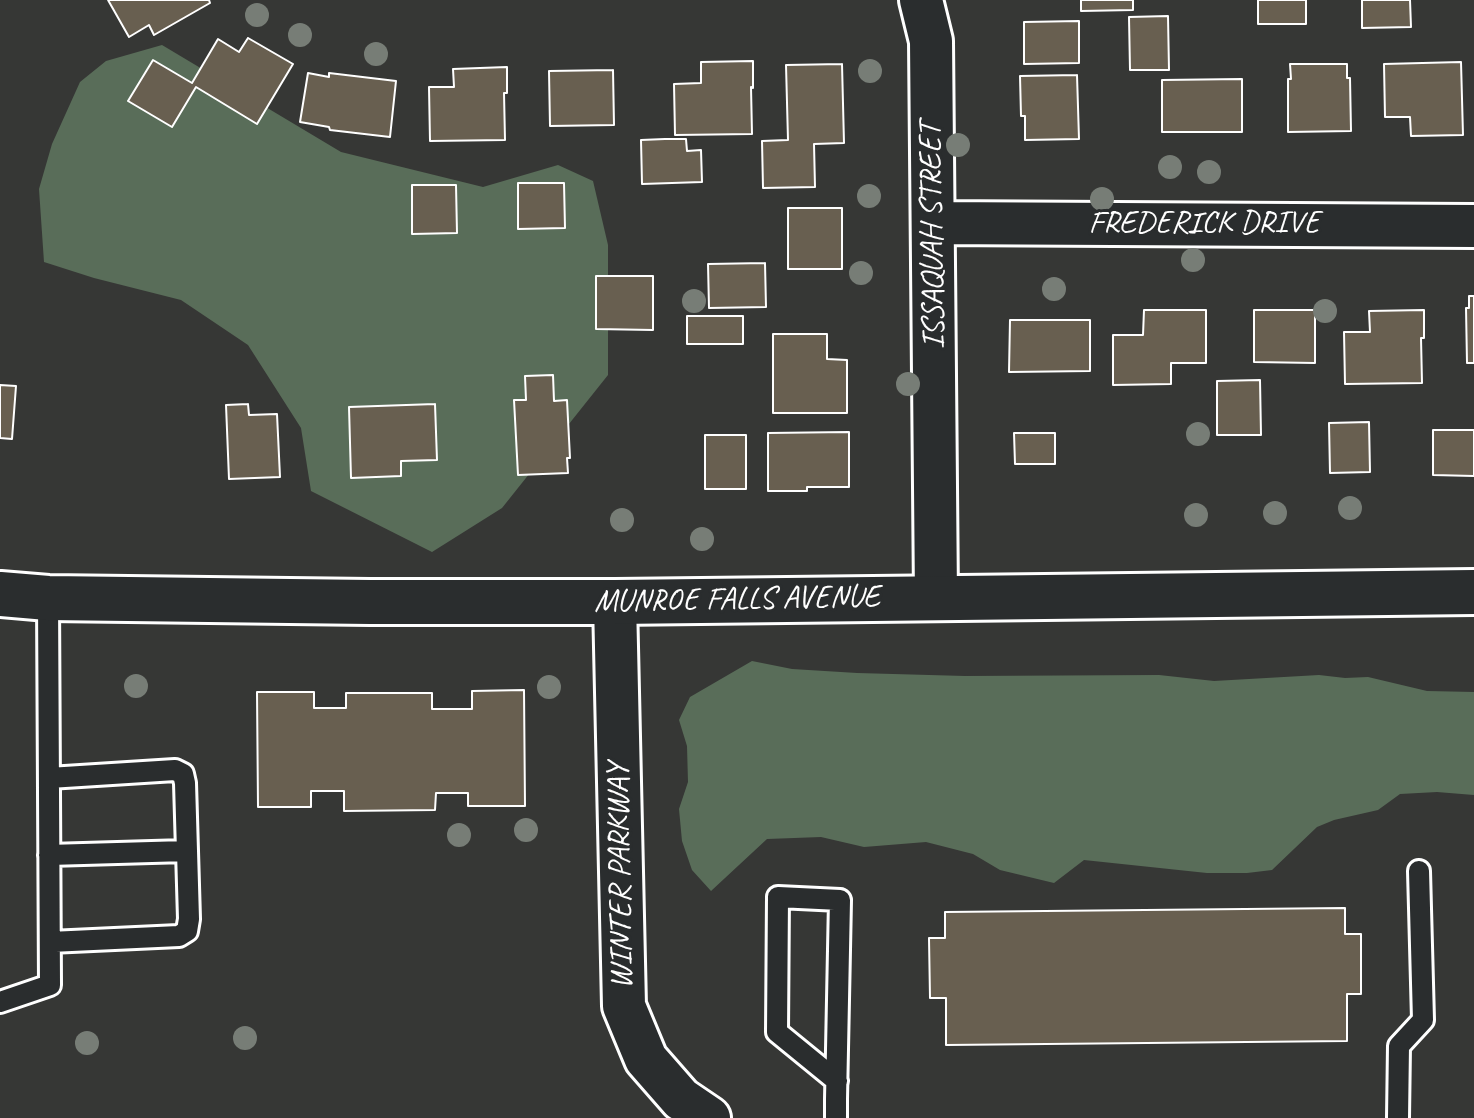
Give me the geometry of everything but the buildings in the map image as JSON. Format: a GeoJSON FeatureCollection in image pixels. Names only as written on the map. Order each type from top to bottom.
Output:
{"type":"FeatureCollection","features":[{"type":"Feature","properties":{"kind":"street","name":"ISSAQUAH STREET"},"geometry":{"type":"LineString","coordinates":[[921,0],[931,43],[936,598]]}},
{"type":"Feature","properties":{"kind":"street","name":"FREDERICK DRIVE"},"geometry":{"type":"LineString","coordinates":[[934,223],[1474,226]]}},
{"type":"Feature","properties":{"kind":"street","name":"MUNROE FALLS AVENUE"},"geometry":{"type":"LineString","coordinates":[[0,594],[48,598],[615,602],[1474,592]]}},
{"type":"Feature","properties":{"kind":"street","name":"WINTER PARKWAY"},"geometry":{"type":"LineString","coordinates":[[615,602],[624,1006],[646,1059],[681,1099],[709,1118]]}},
{"type":"Feature","properties":{"kind":"lane"},"geometry":{"type":"LineString","coordinates":[[0,1002],[50,985],[48,598]]}},
{"type":"Feature","properties":{"kind":"lane"},"geometry":{"type":"LineString","coordinates":[[49,778],[175,770],[183,774],[189,919],[187,931],[179,936],[50,942]]}},
{"type":"Feature","properties":{"kind":"lane"},"geometry":{"type":"LineString","coordinates":[[49,855],[186,851]]}},
{"type":"Feature","properties":{"kind":"lane"},"geometry":{"type":"LineString","coordinates":[[1398,1118],[1399,1046],[1423,1020],[1419,871]]}},
{"type":"Feature","properties":{"kind":"lane"},"geometry":{"type":"LineString","coordinates":[[836,1118],[837,1081],[840,900],[778,897],[777,1032],[837,1081]]}},
{"type":"Feature","properties":{"kind":"green space"},"geometry":{"type":"Polygon","coordinates":[[[162,45],[341,152],[483,187],[558,165],[593,181],[608,245],[608,375],[502,508],[432,552],[311,491],[301,428],[248,345],[181,300],[44,262],[39,189],[52,144],[80,82],[106,61],[162,45]]]}},
{"type":"Feature","properties":{"kind":"green space"},"geometry":{"type":"Polygon","coordinates":[[[752,661],[792,669],[965,676],[1159,675],[1214,681],[1319,675],[1368,677],[1427,691],[1474,692],[1474,795],[1437,792],[1400,794],[1378,810],[1317,827],[1272,870],[1207,873],[1084,860],[1054,883],[1000,870],[973,854],[926,842],[864,847],[821,837],[767,839],[711,891],[692,870],[682,841],[679,809],[688,782],[687,746],[679,720],[690,697],[752,661]]]}}]}
